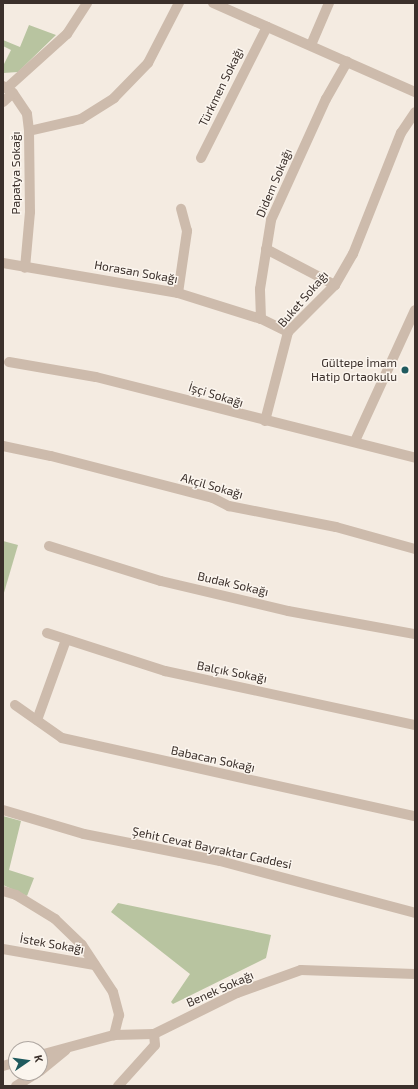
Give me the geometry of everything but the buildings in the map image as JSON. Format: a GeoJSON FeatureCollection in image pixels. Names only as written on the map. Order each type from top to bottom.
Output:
{"type":"FeatureCollection","features":[{"type":"Feature","properties":{"kind":"street"},"geometry":{"type":"LineString","coordinates":[[3,102],[8,89],[67,34],[87,3]]}},
{"type":"Feature","properties":{"kind":"street"},"geometry":{"type":"LineString","coordinates":[[29,131],[81,118],[114,98],[148,63],[179,3]]}},
{"type":"Feature","properties":{"kind":"street"},"geometry":{"type":"LineString","coordinates":[[212,3],[267,28],[312,45],[415,92]]}},
{"type":"Feature","properties":{"kind":"street"},"geometry":{"type":"LineString","coordinates":[[312,45],[329,3]]}},
{"type":"Feature","properties":{"kind":"street","name":"Türkmen Sokağı"},"geometry":{"type":"LineString","coordinates":[[201,158],[267,28]]}},
{"type":"Feature","properties":{"kind":"street","name":"Didem Sokağı"},"geometry":{"type":"LineString","coordinates":[[261,319],[260,289],[271,220],[326,99],[347,62]]}},
{"type":"Feature","properties":{"kind":"street","name":"Papatya Sokağı"},"geometry":{"type":"LineString","coordinates":[[8,89],[27,114],[29,131],[30,212],[25,268]]}},
{"type":"Feature","properties":{"kind":"street","name":"Buket Sokağı"},"geometry":{"type":"LineString","coordinates":[[265,421],[288,332],[335,285],[353,254],[401,133],[415,112]]}},
{"type":"Feature","properties":{"kind":"street"},"geometry":{"type":"LineString","coordinates":[[178,292],[187,230],[182,209]]}},
{"type":"Feature","properties":{"kind":"street"},"geometry":{"type":"LineString","coordinates":[[266,250],[335,285]]}},
{"type":"Feature","properties":{"kind":"street","name":"Horasan Sokağı"},"geometry":{"type":"LineString","coordinates":[[3,263],[25,268],[178,292],[261,319]]}},
{"type":"Feature","properties":{"kind":"street"},"geometry":{"type":"LineString","coordinates":[[355,441],[415,310]]}},
{"type":"Feature","properties":{"kind":"street"},"geometry":{"type":"LineString","coordinates":[[261,319],[288,332]]}},
{"type":"Feature","properties":{"kind":"street","name":"İşçi Sokağı"},"geometry":{"type":"LineString","coordinates":[[9,362],[96,377],[197,401],[265,421],[355,441],[415,458]]}},
{"type":"Feature","properties":{"kind":"street","name":"Akçil Sokağı"},"geometry":{"type":"LineString","coordinates":[[3,446],[51,456],[213,498],[229,506],[336,527],[415,549]]}},
{"type":"Feature","properties":{"kind":"street","name":"Budak Sokağı"},"geometry":{"type":"LineString","coordinates":[[48,546],[161,581],[288,611],[415,634]]}},
{"type":"Feature","properties":{"kind":"street","name":"Balçık Sokağı"},"geometry":{"type":"LineString","coordinates":[[47,633],[165,671],[415,725]]}},
{"type":"Feature","properties":{"kind":"street"},"geometry":{"type":"LineString","coordinates":[[37,720],[66,640]]}},
{"type":"Feature","properties":{"kind":"street","name":"Babacan Sokağı"},"geometry":{"type":"LineString","coordinates":[[15,705],[62,738],[415,816]]}},
{"type":"Feature","properties":{"kind":"street","name":"Şehit Cevat Bayraktar Caddesi"},"geometry":{"type":"LineString","coordinates":[[3,810],[84,834],[220,861],[415,913]]}},
{"type":"Feature","properties":{"kind":"street"},"geometry":{"type":"LineString","coordinates":[[3,892],[16,895],[55,919],[82,945],[113,992],[119,1015],[114,1035]]}},
{"type":"Feature","properties":{"kind":"street","name":"İstek Sokağı"},"geometry":{"type":"LineString","coordinates":[[3,949],[95,965]]}},
{"type":"Feature","properties":{"kind":"street","name":"Benek Sokağı"},"geometry":{"type":"LineString","coordinates":[[48,1053],[114,1035],[154,1034],[237,993],[301,970],[415,974]]}},
{"type":"Feature","properties":{"kind":"street"},"geometry":{"type":"LineString","coordinates":[[118,1086],[154,1045],[154,1034]]}},
{"type":"Feature","properties":{"kind":"street"},"geometry":{"type":"LineString","coordinates":[[48,1064],[69,1047]]}},
{"type":"Feature","properties":{"kind":"green space"},"geometry":{"type":"Polygon","coordinates":[[[29,25],[56,35],[18,72],[3,73],[3,66],[11,50],[3,46],[3,40],[20,47],[29,25]]]}},
{"type":"Feature","properties":{"kind":"green space"},"geometry":{"type":"Polygon","coordinates":[[[3,541],[18,545],[3,596],[3,541]]]}},
{"type":"Feature","properties":{"kind":"green space"},"geometry":{"type":"Polygon","coordinates":[[[3,816],[21,821],[9,870],[34,878],[27,896],[3,885],[3,816]]]}},
{"type":"Feature","properties":{"kind":"green space"},"geometry":{"type":"Polygon","coordinates":[[[118,903],[271,935],[266,958],[173,1004],[171,1002],[190,974],[111,912],[118,903]]]}},
{"type":"Feature","properties":{"kind":"place","name":"Gültepe İmam Hatip Ortaokulu"},"geometry":{"type":"Point","coordinates":[405,370]}}]}
